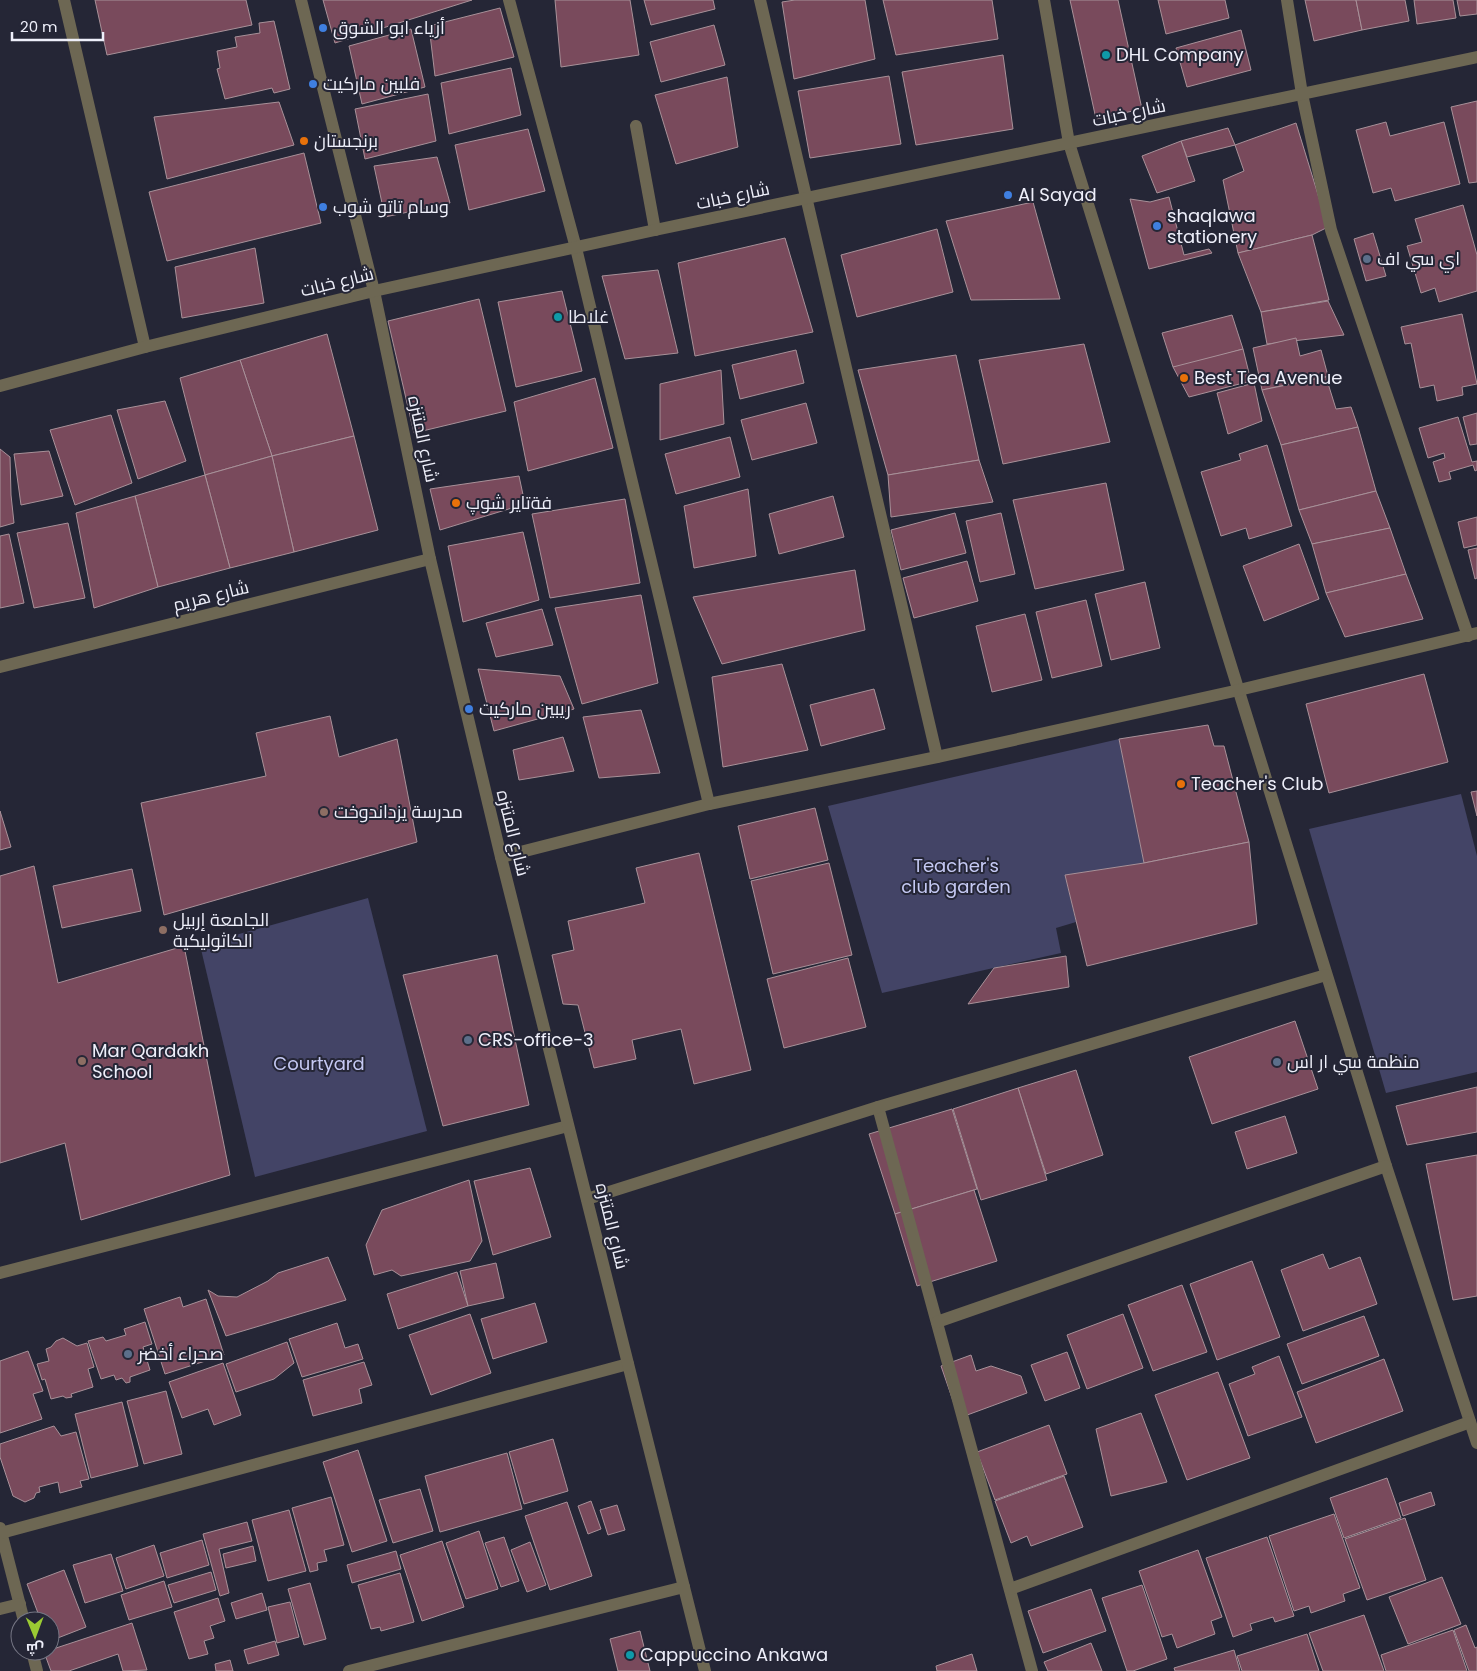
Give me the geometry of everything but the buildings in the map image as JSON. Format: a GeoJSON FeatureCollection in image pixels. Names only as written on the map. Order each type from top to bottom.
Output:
{"type":"FeatureCollection","features":[{"type":"Feature","properties":{"kind":"street"},"geometry":{"type":"LineString","coordinates":[[64,0],[145,347]]}},
{"type":"Feature","properties":{"kind":"street","name":"شارع المتنزه"},"geometry":{"type":"LineString","coordinates":[[301,0],[374,291],[430,559],[501,857],[705,1671]]}},
{"type":"Feature","properties":{"kind":"street"},"geometry":{"type":"LineString","coordinates":[[509,0],[576,248],[709,804]]}},
{"type":"Feature","properties":{"kind":"street"},"geometry":{"type":"LineString","coordinates":[[760,0],[937,757]]}},
{"type":"Feature","properties":{"kind":"street"},"geometry":{"type":"LineString","coordinates":[[1044,0],[1069,143],[1326,975],[1386,1166],[1477,1443]]}},
{"type":"Feature","properties":{"kind":"street"},"geometry":{"type":"LineString","coordinates":[[501,857],[709,804],[937,757],[1238,690],[1472,635],[1331,230],[1302,94],[1287,0]]}},
{"type":"Feature","properties":{"kind":"street","name":"شارع خبات"},"geometry":{"type":"LineString","coordinates":[[0,386],[145,347],[374,291],[1477,57]]}},
{"type":"Feature","properties":{"kind":"street"},"geometry":{"type":"LineString","coordinates":[[636,126],[655,230]]}},
{"type":"Feature","properties":{"kind":"street","name":"شارع هريم"},"geometry":{"type":"LineString","coordinates":[[0,667],[430,559]]}},
{"type":"Feature","properties":{"kind":"street"},"geometry":{"type":"LineString","coordinates":[[587,1199],[878,1107],[1326,975]]}},
{"type":"Feature","properties":{"kind":"street"},"geometry":{"type":"LineString","coordinates":[[878,1107],[1032,1671]]}},
{"type":"Feature","properties":{"kind":"street"},"geometry":{"type":"LineString","coordinates":[[0,1273],[568,1126]]}},
{"type":"Feature","properties":{"kind":"street"},"geometry":{"type":"LineString","coordinates":[[937,1322],[1386,1166]]}},
{"type":"Feature","properties":{"kind":"street"},"geometry":{"type":"LineString","coordinates":[[22,1611],[1,1530],[628,1364]]}},
{"type":"Feature","properties":{"kind":"street"},"geometry":{"type":"LineString","coordinates":[[1010,1590],[1470,1422]]}},
{"type":"Feature","properties":{"kind":"street"},"geometry":{"type":"LineString","coordinates":[[349,1671],[684,1587]]}},
{"type":"Feature","properties":{"kind":"street"},"geometry":{"type":"LineString","coordinates":[[0,1609],[20,1604]]}},
{"type":"Feature","properties":{"kind":"green space","name":"Teacher's club garden"},"geometry":{"type":"Polygon","coordinates":[[[1119,739],[1144,863],[1065,875],[1076,922],[1056,928],[1061,953],[882,993],[828,806],[1119,739]]]}},
{"type":"Feature","properties":{"kind":"green space"},"geometry":{"type":"Polygon","coordinates":[[[1461,794],[1477,856],[1477,1072],[1386,1093],[1309,829],[1461,794]]]}},
{"type":"Feature","properties":{"kind":"green space","name":"Courtyard"},"geometry":{"type":"Polygon","coordinates":[[[368,898],[427,1131],[255,1177],[200,945],[368,898]]]}},
{"type":"Feature","properties":{"kind":"place","name":"أزياء ابو الشوق"},"geometry":{"type":"Point","coordinates":[323,28]}},
{"type":"Feature","properties":{"kind":"place","name":"DHL Company"},"geometry":{"type":"Point","coordinates":[1106,55]}},
{"type":"Feature","properties":{"kind":"place","name":"فلبين ماركيت"},"geometry":{"type":"Point","coordinates":[313,84]}},
{"type":"Feature","properties":{"kind":"place","name":"برنجستان"},"geometry":{"type":"Point","coordinates":[304,141]}},
{"type":"Feature","properties":{"kind":"place","name":"Al Sayad"},"geometry":{"type":"Point","coordinates":[1008,195]}},
{"type":"Feature","properties":{"kind":"place","name":"وسام تاتو شوب"},"geometry":{"type":"Point","coordinates":[323,207]}},
{"type":"Feature","properties":{"kind":"place","name":"shaqlawa stationery"},"geometry":{"type":"Point","coordinates":[1157,226]}},
{"type":"Feature","properties":{"kind":"place","name":"اي سي اف"},"geometry":{"type":"Point","coordinates":[1367,259]}},
{"type":"Feature","properties":{"kind":"place","name":"غلاطا"},"geometry":{"type":"Point","coordinates":[558,317]}},
{"type":"Feature","properties":{"kind":"place","name":"Best Tea Avenue"},"geometry":{"type":"Point","coordinates":[1184,378]}},
{"type":"Feature","properties":{"kind":"place","name":"فةتاير شوپ"},"geometry":{"type":"Point","coordinates":[456,503]}},
{"type":"Feature","properties":{"kind":"place","name":"ريبين ماركيت"},"geometry":{"type":"Point","coordinates":[469,709]}},
{"type":"Feature","properties":{"kind":"place","name":"Teacher's Club"},"geometry":{"type":"Point","coordinates":[1181,784]}},
{"type":"Feature","properties":{"kind":"place","name":"مدرسة يزداندوخت"},"geometry":{"type":"Point","coordinates":[324,812]}},
{"type":"Feature","properties":{"kind":"place","name":"الجامعة إربيل الكاثوليكية"},"geometry":{"type":"Point","coordinates":[163,930]}},
{"type":"Feature","properties":{"kind":"place","name":"CRS-office-3"},"geometry":{"type":"Point","coordinates":[468,1040]}},
{"type":"Feature","properties":{"kind":"place","name":"Mar Qardakh School"},"geometry":{"type":"Point","coordinates":[82,1061]}},
{"type":"Feature","properties":{"kind":"place","name":"منظمة سي ار اس"},"geometry":{"type":"Point","coordinates":[1277,1062]}},
{"type":"Feature","properties":{"kind":"place","name":"صحراء أخضر"},"geometry":{"type":"Point","coordinates":[128,1354]}},
{"type":"Feature","properties":{"kind":"place","name":"Cappuccino Ankawa"},"geometry":{"type":"Point","coordinates":[630,1655]}}]}
